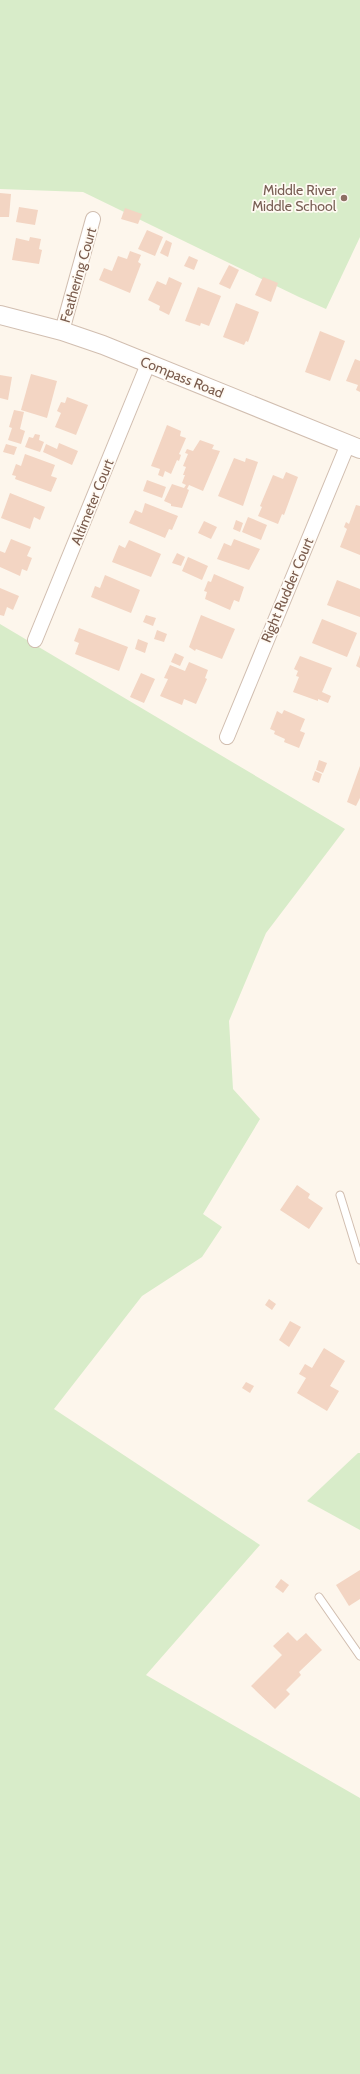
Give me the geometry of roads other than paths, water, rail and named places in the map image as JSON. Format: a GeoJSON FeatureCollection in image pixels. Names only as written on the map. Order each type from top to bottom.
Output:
{"type":"FeatureCollection","features":[{"type":"Feature","properties":{"kind":"street","name":"Feathering Court"},"geometry":{"type":"LineString","coordinates":[[62,331],[93,219]]}},
{"type":"Feature","properties":{"kind":"street","name":"Compass Road"},"geometry":{"type":"LineString","coordinates":[[0,315],[62,331],[354,446]]}},
{"type":"Feature","properties":{"kind":"street","name":"Altimeter Court"},"geometry":{"type":"LineString","coordinates":[[35,640],[148,364]]}},
{"type":"Feature","properties":{"kind":"street","name":"Right Rudder Court"},"geometry":{"type":"LineString","coordinates":[[227,737],[354,446]]}},
{"type":"Feature","properties":{"kind":"lane"},"geometry":{"type":"LineString","coordinates":[[340,1195],[360,1260]]}},
{"type":"Feature","properties":{"kind":"lane"},"geometry":{"type":"LineString","coordinates":[[319,1596],[360,1656]]}},
{"type":"Feature","properties":{"kind":"place","name":"Middle River Middle School"},"geometry":{"type":"Point","coordinates":[344,198]}}]}
